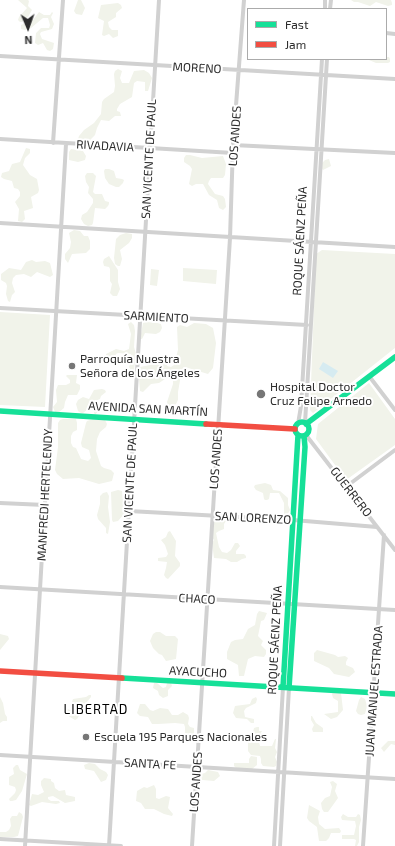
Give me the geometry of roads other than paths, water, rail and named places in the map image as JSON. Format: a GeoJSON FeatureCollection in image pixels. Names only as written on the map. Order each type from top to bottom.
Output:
{"type":"FeatureCollection","features":[{"type":"Feature","properties":{"kind":"street"},"geometry":{"type":"LineString","coordinates":[[52,143],[63,0]]}},
{"type":"Feature","properties":{"kind":"street","name":"SAN VICENTE DE PAUL"},"geometry":{"type":"LineString","coordinates":[[109,846],[159,0]]}},
{"type":"Feature","properties":{"kind":"street","name":"LOS ANDES"},"geometry":{"type":"LineString","coordinates":[[192,846],[230,238],[233,154],[244,0]]}},
{"type":"Feature","properties":{"kind":"street"},"geometry":{"type":"LineString","coordinates":[[242,24],[247,25]]}},
{"type":"Feature","properties":{"kind":"street","name":"MORENO"},"geometry":{"type":"LineString","coordinates":[[0,56],[395,79]]}},
{"type":"Feature","properties":{"kind":"street","name":"ROQUE SÁENZ PEÑA"},"geometry":{"type":"LineString","coordinates":[[296,426],[301,406],[322,60]]}},
{"type":"Feature","properties":{"kind":"street","name":"ROQUE SÁENZ PEÑA"},"geometry":{"type":"LineString","coordinates":[[306,423],[327,60]]}},
{"type":"Feature","properties":{"kind":"street","name":"RIVADAVIA"},"geometry":{"type":"LineString","coordinates":[[0,139],[233,154]]}},
{"type":"Feature","properties":{"kind":"street","name":"MANFREDI HERTELENDY"},"geometry":{"type":"LineString","coordinates":[[25,846],[66,144]]}},
{"type":"Feature","properties":{"kind":"street"},"geometry":{"type":"LineString","coordinates":[[234,145],[395,154]]}},
{"type":"Feature","properties":{"kind":"street"},"geometry":{"type":"LineString","coordinates":[[0,223],[61,228],[395,247]]}},
{"type":"Feature","properties":{"kind":"street","name":"SARMIENTO"},"geometry":{"type":"LineString","coordinates":[[0,308],[306,326],[311,325]]}},
{"type":"Feature","properties":{"kind":"street"},"geometry":{"type":"LineString","coordinates":[[296,426],[303,436],[309,429],[306,423],[395,357]]}},
{"type":"Feature","properties":{"kind":"street"},"geometry":{"type":"LineString","coordinates":[[369,376],[395,410]]}},
{"type":"Feature","properties":{"kind":"street","name":"AVENIDA SAN MARTÍN"},"geometry":{"type":"LineString","coordinates":[[0,412],[218,425],[296,426],[301,422],[306,423]]}},
{"type":"Feature","properties":{"kind":"street","name":"ROQUE SÁENZ PEÑA"},"geometry":{"type":"LineString","coordinates":[[280,846],[291,604],[293,520],[303,436]]}},
{"type":"Feature","properties":{"kind":"street","name":"ROQUE SÁENZ PEÑA"},"geometry":{"type":"LineString","coordinates":[[291,604],[300,521],[305,447],[303,436]]}},
{"type":"Feature","properties":{"kind":"street","name":"GUERRERO"},"geometry":{"type":"LineString","coordinates":[[303,436],[347,486],[377,527],[393,543],[395,550]]}},
{"type":"Feature","properties":{"kind":"street"},"geometry":{"type":"LineString","coordinates":[[347,486],[395,450]]}},
{"type":"Feature","properties":{"kind":"street"},"geometry":{"type":"LineString","coordinates":[[0,502],[45,505]]}},
{"type":"Feature","properties":{"kind":"street","name":"SAN LORENZO"},"geometry":{"type":"LineString","coordinates":[[129,511],[293,520],[377,527]]}},
{"type":"Feature","properties":{"kind":"street","name":"JUAN MANUEL ESTRADA"},"geometry":{"type":"LineString","coordinates":[[363,846],[384,535]]}},
{"type":"Feature","properties":{"kind":"street","name":"CHACO"},"geometry":{"type":"LineString","coordinates":[[0,587],[395,610]]}},
{"type":"Feature","properties":{"kind":"street","name":"AYACUCHO"},"geometry":{"type":"LineString","coordinates":[[0,671],[395,694]]}},
{"type":"Feature","properties":{"kind":"street","name":"ROQUE SÁENZ PEÑA"},"geometry":{"type":"LineString","coordinates":[[274,846],[278,771],[286,688]]}},
{"type":"Feature","properties":{"kind":"street","name":"SANTA FE"},"geometry":{"type":"LineString","coordinates":[[0,755],[395,779]]}},
{"type":"Feature","properties":{"kind":"street"},"geometry":{"type":"LineString","coordinates":[[0,839],[121,846]]}},
{"type":"Feature","properties":{"kind":"place","name":"Parroquía Nuestra Señora de los Ángeles"},"geometry":{"type":"Point","coordinates":[72,366]}},
{"type":"Feature","properties":{"kind":"place","name":"Hospital Doctor Cruz Felipe Arnedo"},"geometry":{"type":"Point","coordinates":[261,394]}},
{"type":"Feature","properties":{"kind":"place","name":"Escuela 195 Parques Nacionales"},"geometry":{"type":"Point","coordinates":[86,737]}},
{"type":"Feature","properties":{"kind":"district","name":"LIBERTAD"},"geometry":{"type":"Point","coordinates":[96,710]}}]}
